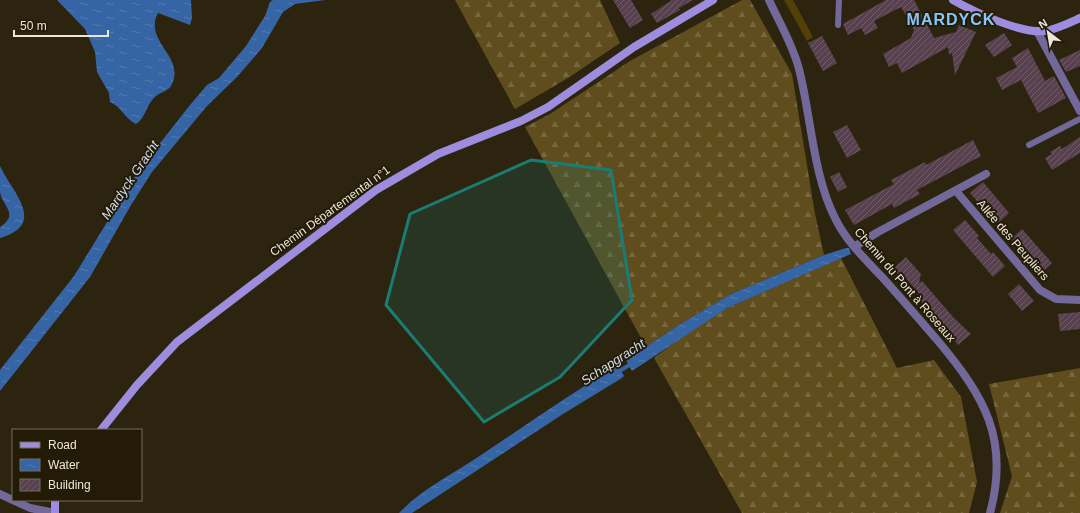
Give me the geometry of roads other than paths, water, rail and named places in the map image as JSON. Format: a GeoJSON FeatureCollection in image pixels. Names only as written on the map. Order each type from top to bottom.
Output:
{"type":"FeatureCollection","features":[{"type":"Feature","properties":{"kind":"street","name":"Chemin Départemental n°1"},"geometry":{"type":"LineString","coordinates":[[102,429],[136,385],[177,342],[376,190],[438,154],[521,121],[548,107],[634,47],[713,0]]}},
{"type":"Feature","properties":{"kind":"street","name":"Chemin du Pont à Roseaux"},"geometry":{"type":"LineString","coordinates":[[769,0],[798,64],[828,203],[842,231],[854,247],[958,365],[982,401],[992,430],[997,458],[997,480],[990,513]]}},
{"type":"Feature","properties":{"kind":"street"},"geometry":{"type":"LineString","coordinates":[[953,0],[984,15],[1023,29],[1038,31],[1052,29],[1080,18]]}},
{"type":"Feature","properties":{"kind":"street"},"geometry":{"type":"LineString","coordinates":[[1038,31],[1080,111]]}},
{"type":"Feature","properties":{"kind":"street"},"geometry":{"type":"LineString","coordinates":[[854,247],[878,232],[986,174]]}},
{"type":"Feature","properties":{"kind":"street","name":"Allée des Peupliers"},"geometry":{"type":"LineString","coordinates":[[956,191],[1040,290],[1056,299],[1080,300]]}},
{"type":"Feature","properties":{"kind":"street"},"geometry":{"type":"LineString","coordinates":[[0,494],[12,500]]}},
{"type":"Feature","properties":{"kind":"street"},"geometry":{"type":"LineString","coordinates":[[15,501],[30,508],[55,513],[55,501]]}},
{"type":"Feature","properties":{"kind":"lane"},"geometry":{"type":"LineString","coordinates":[[838,25],[839,0]]}},
{"type":"Feature","properties":{"kind":"lane"},"geometry":{"type":"LineString","coordinates":[[1029,145],[1080,119]]}},
{"type":"Feature","properties":{"kind":"water"},"geometry":{"type":"Polygon","coordinates":[[[57,0],[191,0],[192,18],[190,25],[158,13],[155,23],[156,32],[173,65],[175,74],[171,87],[155,97],[139,122],[136,124],[132,122],[117,106],[110,102],[109,93],[97,72],[95,52],[85,29],[57,0]]]}},
{"type":"Feature","properties":{"kind":"water"},"geometry":{"type":"Polygon","coordinates":[[[273,0],[325,0],[295,4],[283,12],[262,48],[237,77],[207,106],[152,172],[131,205],[90,277],[0,391],[0,370],[74,276],[139,170],[207,85],[219,78],[246,46],[265,16],[270,2],[273,0]]]}},
{"type":"Feature","properties":{"kind":"water"},"geometry":{"type":"Polygon","coordinates":[[[0,166],[18,197],[24,216],[22,224],[14,232],[0,238],[0,227],[9,218],[9,214],[0,192],[0,166]]]}},
{"type":"Feature","properties":{"kind":"water"},"geometry":{"type":"Polygon","coordinates":[[[849,248],[851,254],[727,308],[632,371],[626,360],[679,325],[731,294],[824,255],[849,248]]]}},
{"type":"Feature","properties":{"kind":"water"},"geometry":{"type":"Polygon","coordinates":[[[618,365],[624,376],[622,378],[563,414],[412,513],[399,513],[427,489],[618,365]]]}},
{"type":"Feature","properties":{"kind":"waterway","name":"Schapgracht"},"geometry":{"type":"LineString","coordinates":[[616,373],[633,363]]}},
{"type":"Feature","properties":{"kind":"district","name":"MARDYCK"},"geometry":{"type":"Point","coordinates":[951,19]}},
{"type":"Feature","properties":{"kind":"water label","name":"Mardyck Gracht"},"geometry":{"type":"Point","coordinates":[130,180]}}]}
